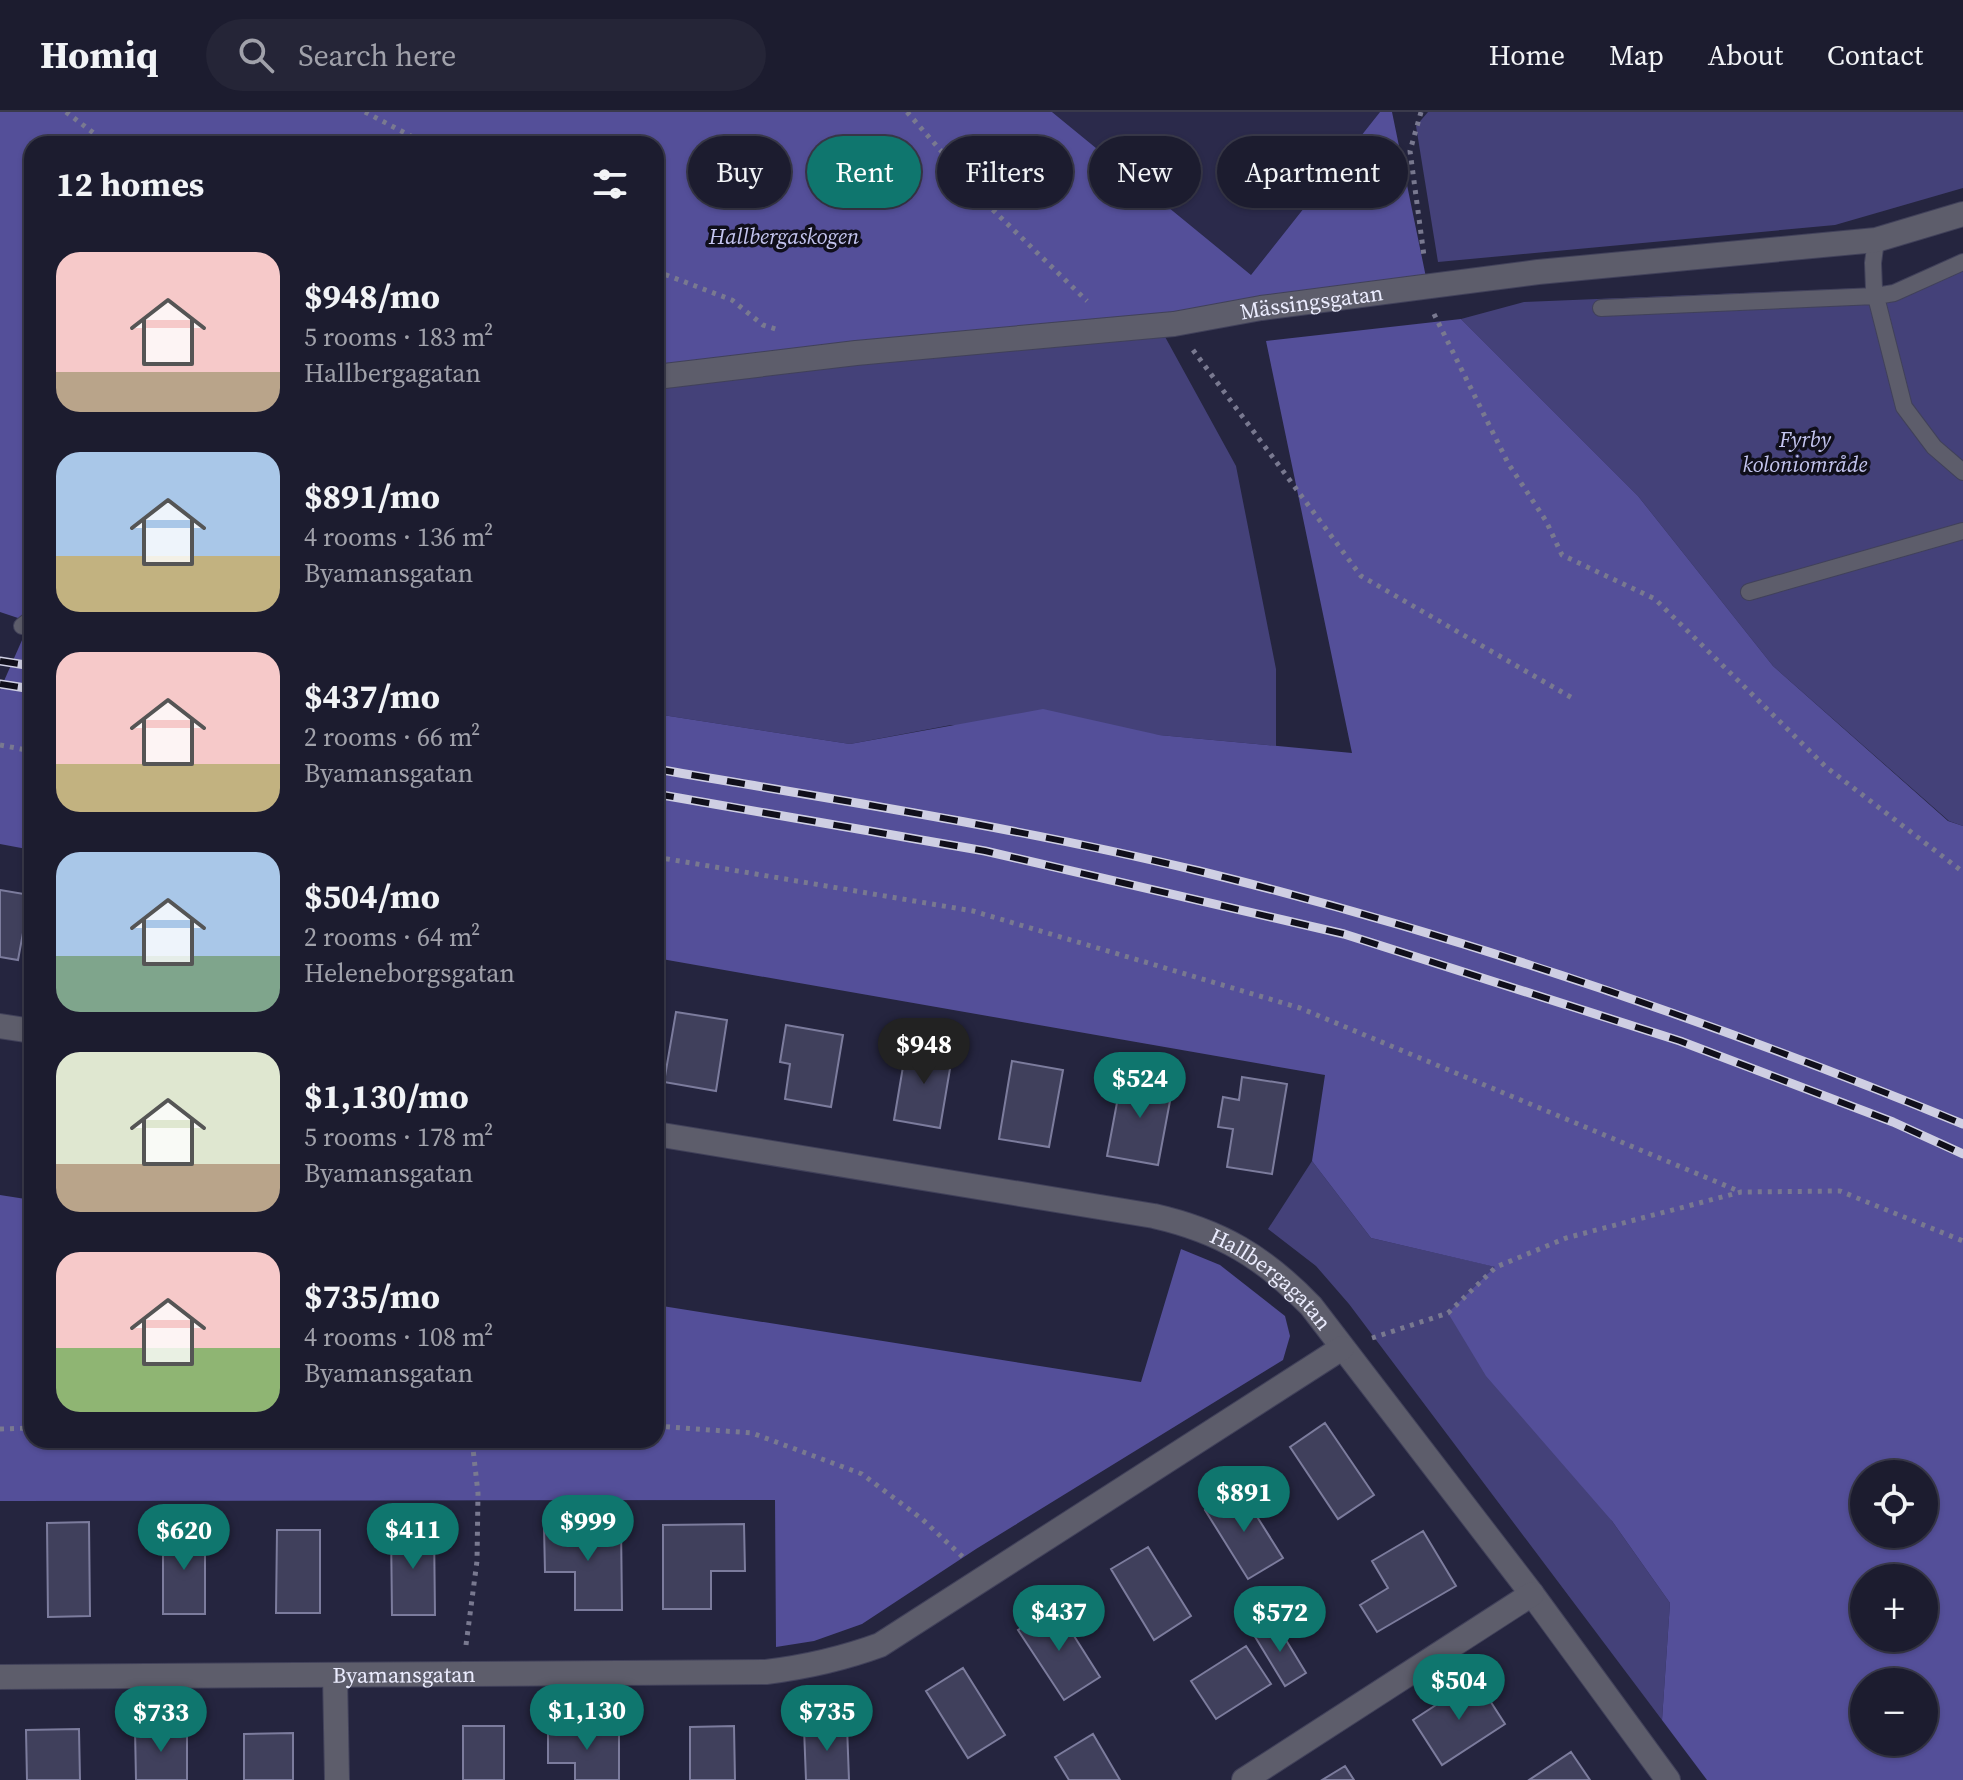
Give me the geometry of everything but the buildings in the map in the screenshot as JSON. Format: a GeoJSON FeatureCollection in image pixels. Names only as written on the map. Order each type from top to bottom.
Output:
{"type":"FeatureCollection","features":[{"type":"Feature","properties":{"kind":"street","name":"Mässingsgatan"},"geometry":{"type":"LineString","coordinates":[[664,376],[856,353],[1113,327],[1174,324],[1261,308],[1538,272],[1876,240],[1963,214]]}},
{"type":"Feature","properties":{"kind":"street"},"geometry":{"type":"LineString","coordinates":[[0,1026],[24,1030]]}},
{"type":"Feature","properties":{"kind":"street","name":"Hallbergagatan"},"geometry":{"type":"LineString","coordinates":[[664,1135],[1154,1216],[1192,1225],[1231,1242],[1285,1278],[1311,1306],[1532,1594],[1668,1780]]}},
{"type":"Feature","properties":{"kind":"street","name":"Byamansgatan"},"geometry":{"type":"LineString","coordinates":[[0,1677],[766,1672],[844,1658],[880,1645],[1342,1348]]}},
{"type":"Feature","properties":{"kind":"street"},"geometry":{"type":"LineString","coordinates":[[1244,1780],[1532,1594]]}},
{"type":"Feature","properties":{"kind":"street"},"geometry":{"type":"LineString","coordinates":[[335,1675],[337,1780]]}},
{"type":"Feature","properties":{"kind":"lane"},"geometry":{"type":"LineString","coordinates":[[1876,240],[1873,263],[1876,296],[1904,407],[1926,437],[1963,472]]}},
{"type":"Feature","properties":{"kind":"lane"},"geometry":{"type":"LineString","coordinates":[[1601,308],[1876,296],[1894,293],[1963,262]]}},
{"type":"Feature","properties":{"kind":"lane"},"geometry":{"type":"LineString","coordinates":[[1749,592],[1963,531]]}},
{"type":"Feature","properties":{"kind":"path"},"geometry":{"type":"LineString","coordinates":[[66,112],[98,136]]}},
{"type":"Feature","properties":{"kind":"path"},"geometry":{"type":"LineString","coordinates":[[365,112],[411,136]]}},
{"type":"Feature","properties":{"kind":"path"},"geometry":{"type":"LineString","coordinates":[[907,112],[992,209],[1113,327]]}},
{"type":"Feature","properties":{"kind":"path"},"geometry":{"type":"LineString","coordinates":[[1421,112],[1410,151],[1428,287],[1435,316],[1508,463],[1546,521],[1562,555],[1655,599],[1826,767],[1963,872]]}},
{"type":"Feature","properties":{"kind":"path"},"geometry":{"type":"LineString","coordinates":[[664,274],[732,300],[763,325],[790,333]]}},
{"type":"Feature","properties":{"kind":"path"},"geometry":{"type":"LineString","coordinates":[[1174,324],[1361,576],[1574,699]]}},
{"type":"Feature","properties":{"kind":"path"},"geometry":{"type":"LineString","coordinates":[[0,745],[24,750]]}},
{"type":"Feature","properties":{"kind":"path"},"geometry":{"type":"LineString","coordinates":[[664,858],[973,911],[1300,1008],[1741,1192]]}},
{"type":"Feature","properties":{"kind":"path"},"geometry":{"type":"LineString","coordinates":[[1342,1348],[1448,1313],[1496,1267],[1566,1238],[1741,1192],[1840,1191],[1963,1241]]}},
{"type":"Feature","properties":{"kind":"path"},"geometry":{"type":"LineString","coordinates":[[664,1427],[752,1433],[862,1474],[922,1519],[986,1578]]}},
{"type":"Feature","properties":{"kind":"path"},"geometry":{"type":"LineString","coordinates":[[0,1429],[24,1428]]}},
{"type":"Feature","properties":{"kind":"path"},"geometry":{"type":"LineString","coordinates":[[462,1674],[477,1561],[478,1493],[473,1448]]}},
{"type":"Feature","properties":{"kind":"shaded area"},"geometry":{"type":"Polygon","coordinates":[[[1052,112],[1380,112],[1361,136],[1217,136],[1217,208],[1304,208],[1251,275],[1169,208],[1201,208],[1201,136],[1089,136],[1089,142],[1052,112]]]}},
{"type":"Feature","properties":{"kind":"green space","name":"Hallbergaskogen"},"geometry":{"type":"Polygon","coordinates":[[[0,112],[1052,112],[1089,142],[1089,208],[1169,208],[1251,275],[1304,208],[1408,208],[1408,190],[1428,287],[664,376],[664,136],[24,136],[24,620],[0,612],[0,112]]]}},
{"type":"Feature","properties":{"kind":"green space","name":"Hallbergaskogen"},"geometry":{"type":"Polygon","coordinates":[[[1380,112],[1392,112],[1397,136],[1361,136],[1380,112]]]}},
{"type":"Feature","properties":{"kind":"green space"},"geometry":{"type":"Polygon","coordinates":[[[1428,112],[1963,112],[1963,188],[1835,225],[1438,262],[1416,126],[1428,112]]]}},
{"type":"Feature","properties":{"kind":"green space","name":"Fyrby koloniområde"},"geometry":{"type":"Polygon","coordinates":[[[1963,254],[1963,826],[1949,821],[1773,666],[1638,496],[1461,319],[1524,302],[1889,287],[1963,254]]]}},
{"type":"Feature","properties":{"kind":"green space"},"geometry":{"type":"Polygon","coordinates":[[[1461,319],[1638,496],[1773,666],[1948,821],[1963,826],[1963,1780],[1707,1780],[1662,1720],[1670,1603],[1612,1521],[1486,1376],[1448,1313],[1495,1267],[1371,1238],[1312,1161],[1325,1075],[664,959],[664,715],[850,744],[1043,709],[1159,735],[1352,753],[1266,341],[1461,319]]]}},
{"type":"Feature","properties":{"kind":"green space"},"geometry":{"type":"Polygon","coordinates":[[[1158,324],[1236,466],[1276,669],[1276,746],[1159,735],[951,725],[850,744],[664,715],[664,376],[1158,324]]]}},
{"type":"Feature","properties":{"kind":"green space","name":"Hallbergaskogen"},"geometry":{"type":"Polygon","coordinates":[[[24,636],[24,848],[0,844],[0,690],[24,636]]]}},
{"type":"Feature","properties":{"kind":"green space"},"geometry":{"type":"Polygon","coordinates":[[[1312,1161],[1371,1238],[1496,1267],[1612,1521],[1670,1603],[1662,1720],[1349,1304],[1316,1266],[1268,1229],[1312,1161]]]}},
{"type":"Feature","properties":{"kind":"green space"},"geometry":{"type":"Polygon","coordinates":[[[0,1195],[24,1199],[24,1448],[664,1448],[664,1306],[1141,1382],[1181,1249],[1220,1265],[1285,1316],[1290,1336],[1283,1360],[976,1549],[862,1624],[814,1641],[776,1647],[775,1500],[0,1501],[0,1195]]]}},
{"type":"Feature","properties":{"kind":"railway"},"geometry":{"type":"LineString","coordinates":[[0,661],[24,665]]}},
{"type":"Feature","properties":{"kind":"railway"},"geometry":{"type":"LineString","coordinates":[[0,684],[24,688]]}},
{"type":"Feature","properties":{"kind":"railway"},"geometry":{"type":"LineString","coordinates":[[664,770],[1064,841],[1297,896],[1586,983],[1775,1050],[1963,1124]]}},
{"type":"Feature","properties":{"kind":"railway"},"geometry":{"type":"LineString","coordinates":[[664,795],[985,851],[1344,934],[1680,1041],[1893,1122],[1963,1154]]}}]}
